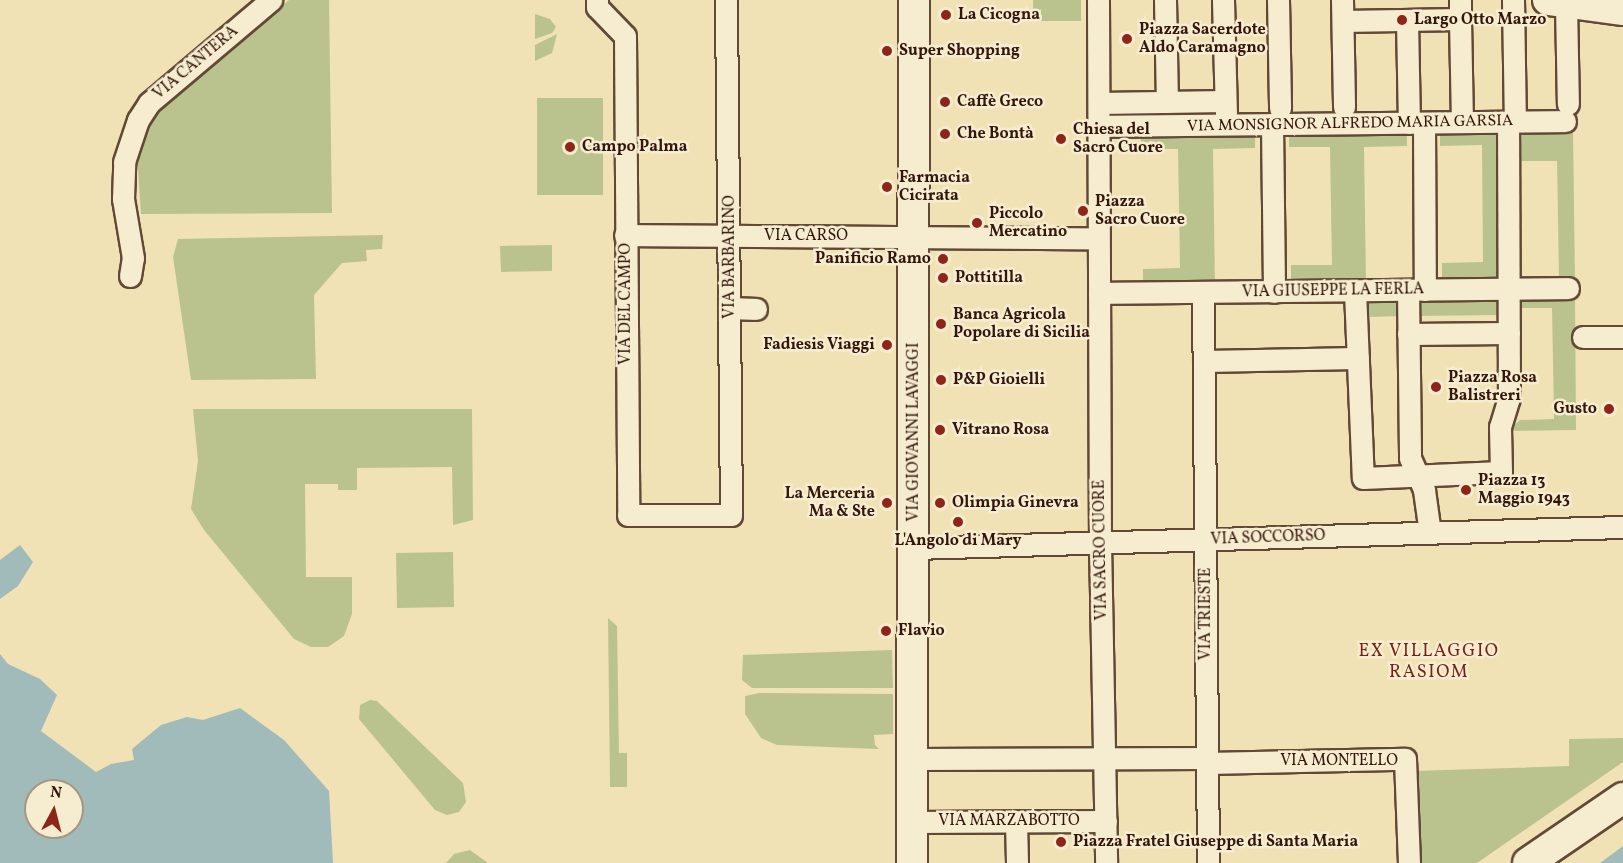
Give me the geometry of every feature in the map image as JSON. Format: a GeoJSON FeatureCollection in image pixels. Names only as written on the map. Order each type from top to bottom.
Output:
{"type":"FeatureCollection","features":[{"type":"Feature","properties":{"kind":"main road","name":"VIA GIOVANNI LAVAGGI"},"geometry":{"type":"LineString","coordinates":[[912,863],[914,0]]}},
{"type":"Feature","properties":{"kind":"main road"},"geometry":{"type":"LineString","coordinates":[[1557,2],[1623,10]]}},
{"type":"Feature","properties":{"kind":"main road"},"geometry":{"type":"LineString","coordinates":[[1528,863],[1623,798]]}},
{"type":"Feature","properties":{"kind":"street","name":"VIA CANTERA"},"geometry":{"type":"LineString","coordinates":[[130,276],[133,258],[123,199],[124,162],[138,120],[149,103],[271,0]]}},
{"type":"Feature","properties":{"kind":"street","name":"VIA DEL CAMPO"},"geometry":{"type":"LineString","coordinates":[[597,0],[597,7],[624,36],[628,515],[731,515]]}},
{"type":"Feature","properties":{"kind":"street","name":"VIA BARBARINO"},"geometry":{"type":"LineString","coordinates":[[726,0],[731,515]]}},
{"type":"Feature","properties":{"kind":"street"},"geometry":{"type":"LineString","coordinates":[[1098,0],[1099,126]]}},
{"type":"Feature","properties":{"kind":"street"},"geometry":{"type":"LineString","coordinates":[[1165,0],[1167,102]]}},
{"type":"Feature","properties":{"kind":"street"},"geometry":{"type":"LineString","coordinates":[[1223,0],[1226,125]]}},
{"type":"Feature","properties":{"kind":"street"},"geometry":{"type":"LineString","coordinates":[[1274,292],[1278,0]]}},
{"type":"Feature","properties":{"kind":"street"},"geometry":{"type":"LineString","coordinates":[[1342,0],[1344,107]]}},
{"type":"Feature","properties":{"kind":"street"},"geometry":{"type":"LineString","coordinates":[[1355,291],[1363,478],[1414,467],[1501,472],[1500,427],[1509,398],[1513,0]]}},
{"type":"Feature","properties":{"kind":"street","name":"VIA MONSIGNOR ALFREDO MARIA GARSIA"},"geometry":{"type":"LineString","coordinates":[[1099,126],[1226,125],[1276,116],[1416,123],[1512,122],[1566,112],[1557,2]]}},
{"type":"Feature","properties":{"kind":"street"},"geometry":{"type":"LineString","coordinates":[[1343,21],[1408,30],[1460,10],[1462,122]]}},
{"type":"Feature","properties":{"kind":"street"},"geometry":{"type":"LineString","coordinates":[[1408,30],[1416,123],[1417,290],[1408,334],[1414,467],[1424,490],[1430,533]]}},
{"type":"Feature","properties":{"kind":"street"},"geometry":{"type":"LineString","coordinates":[[1099,103],[1225,101]]}},
{"type":"Feature","properties":{"kind":"street","name":"VIA SACRO CUORE"},"geometry":{"type":"LineString","coordinates":[[1099,126],[1100,542],[1106,863]]}},
{"type":"Feature","properties":{"kind":"street","name":"VIA CARSO"},"geometry":{"type":"LineString","coordinates":[[626,235],[1098,238]]}},
{"type":"Feature","properties":{"kind":"street","name":"VIA GIUSEPPE LA FERLA"},"geometry":{"type":"LineString","coordinates":[[1099,293],[1568,288]]}},
{"type":"Feature","properties":{"kind":"street","name":"VIA TRIESTE"},"geometry":{"type":"LineString","coordinates":[[1203,292],[1208,863]]}},
{"type":"Feature","properties":{"kind":"street"},"geometry":{"type":"LineString","coordinates":[[730,309],[756,309]]}},
{"type":"Feature","properties":{"kind":"street"},"geometry":{"type":"LineString","coordinates":[[1408,334],[1509,333]]}},
{"type":"Feature","properties":{"kind":"street"},"geometry":{"type":"LineString","coordinates":[[1583,337],[1623,337]]}},
{"type":"Feature","properties":{"kind":"street"},"geometry":{"type":"LineString","coordinates":[[1204,361],[1358,358]]}},
{"type":"Feature","properties":{"kind":"street","name":"VIA SOCCORSO"},"geometry":{"type":"LineString","coordinates":[[914,548],[1623,527]]}},
{"type":"Feature","properties":{"kind":"street","name":"VIA MONTELLO"},"geometry":{"type":"LineString","coordinates":[[913,759],[1105,758],[1207,761],[1405,759],[1409,863]]}},
{"type":"Feature","properties":{"kind":"street"},"geometry":{"type":"LineString","coordinates":[[1016,821],[1017,863]]}},
{"type":"Feature","properties":{"kind":"street","name":"VIA MARZABOTTO"},"geometry":{"type":"LineString","coordinates":[[913,822],[1106,822]]}},
{"type":"Feature","properties":{"kind":"green space"},"geometry":{"type":"Polygon","coordinates":[[[289,0],[329,0],[332,213],[141,214],[136,140],[173,96],[289,0]]]}},
{"type":"Feature","properties":{"kind":"green space"},"geometry":{"type":"Polygon","coordinates":[[[1033,0],[1081,0],[1081,21],[1033,21],[1033,0]]]}},
{"type":"Feature","properties":{"kind":"green space"},"geometry":{"type":"Polygon","coordinates":[[[535,14],[550,19],[556,27],[552,33],[535,39],[535,14]]]}},
{"type":"Feature","properties":{"kind":"green space"},"geometry":{"type":"Polygon","coordinates":[[[557,34],[552,53],[535,61],[535,45],[557,34]]]}},
{"type":"Feature","properties":{"kind":"green space","name":"Campo Palma"},"geometry":{"type":"Polygon","coordinates":[[[537,98],[603,98],[603,195],[537,195],[537,98]]]}},
{"type":"Feature","properties":{"kind":"green space"},"geometry":{"type":"Polygon","coordinates":[[[1573,130],[1575,279],[1559,280],[1557,161],[1517,161],[1516,131],[1573,130]]]}},
{"type":"Feature","properties":{"kind":"green space"},"geometry":{"type":"Polygon","coordinates":[[[1497,131],[1499,281],[1442,282],[1442,263],[1483,262],[1482,145],[1440,146],[1440,132],[1497,131]]]}},
{"type":"Feature","properties":{"kind":"green space"},"geometry":{"type":"Polygon","coordinates":[[[1407,132],[1407,146],[1364,147],[1366,283],[1291,283],[1291,265],[1332,265],[1330,147],[1289,147],[1289,134],[1407,132]]]}},
{"type":"Feature","properties":{"kind":"green space"},"geometry":{"type":"Polygon","coordinates":[[[1255,134],[1255,148],[1213,149],[1215,285],[1143,286],[1143,269],[1180,268],[1178,149],[1141,149],[1141,135],[1255,134]]]}},
{"type":"Feature","properties":{"kind":"green space"},"geometry":{"type":"Polygon","coordinates":[[[383,235],[382,249],[366,250],[367,261],[342,263],[314,295],[316,379],[191,380],[173,257],[178,239],[383,235]]]}},
{"type":"Feature","properties":{"kind":"green space"},"geometry":{"type":"Polygon","coordinates":[[[552,245],[552,271],[501,272],[500,246],[552,245]]]}},
{"type":"Feature","properties":{"kind":"green space"},"geometry":{"type":"Polygon","coordinates":[[[1575,295],[1576,430],[1507,431],[1520,420],[1554,419],[1552,308],[1518,308],[1518,296],[1575,295]]]}},
{"type":"Feature","properties":{"kind":"green space"},"geometry":{"type":"Polygon","coordinates":[[[1499,296],[1499,315],[1416,316],[1415,297],[1499,296]]]}},
{"type":"Feature","properties":{"kind":"green space"},"geometry":{"type":"Polygon","coordinates":[[[1401,297],[1402,316],[1367,317],[1366,298],[1401,297]]]}},
{"type":"Feature","properties":{"kind":"green space"},"geometry":{"type":"Polygon","coordinates":[[[193,409],[472,409],[473,520],[453,525],[452,467],[357,468],[357,490],[338,490],[338,484],[305,484],[306,577],[352,577],[352,614],[344,636],[328,647],[311,647],[294,639],[204,530],[191,509],[198,461],[193,409]]]}},
{"type":"Feature","properties":{"kind":"green space"},"geometry":{"type":"Polygon","coordinates":[[[453,552],[454,607],[397,608],[396,553],[453,552]]]}},
{"type":"Feature","properties":{"kind":"green space"},"geometry":{"type":"Polygon","coordinates":[[[608,618],[617,626],[619,753],[627,753],[627,787],[610,787],[608,618]]]}},
{"type":"Feature","properties":{"kind":"green space"},"geometry":{"type":"Polygon","coordinates":[[[892,650],[893,688],[752,688],[742,680],[743,655],[892,650]]]}},
{"type":"Feature","properties":{"kind":"green space"},"geometry":{"type":"Polygon","coordinates":[[[759,693],[893,694],[893,734],[874,735],[875,745],[879,749],[777,745],[761,738],[745,714],[745,696],[759,693]]]}},
{"type":"Feature","properties":{"kind":"green space"},"geometry":{"type":"Polygon","coordinates":[[[370,700],[377,701],[463,783],[466,802],[459,812],[447,815],[435,810],[359,719],[360,705],[370,700]]]}},
{"type":"Feature","properties":{"kind":"green space"},"geometry":{"type":"Polygon","coordinates":[[[1623,738],[1623,762],[1477,863],[1415,863],[1413,771],[1569,766],[1569,739],[1623,738]]]}},
{"type":"Feature","properties":{"kind":"green space"},"geometry":{"type":"Polygon","coordinates":[[[470,850],[488,863],[446,863],[454,854],[470,850]]]}},
{"type":"Feature","properties":{"kind":"water"},"geometry":{"type":"Polygon","coordinates":[[[20,545],[33,562],[18,586],[0,599],[0,560],[20,545]]]}},
{"type":"Feature","properties":{"kind":"water"},"geometry":{"type":"Polygon","coordinates":[[[0,654],[8,664],[40,679],[57,695],[41,731],[96,772],[111,764],[134,760],[132,749],[161,725],[187,717],[203,720],[240,708],[284,740],[329,791],[333,863],[0,863],[0,654]]]}},
{"type":"Feature","properties":{"kind":"water"},"geometry":{"type":"Polygon","coordinates":[[[1623,846],[1623,863],[1600,863],[1623,846]]]}},
{"type":"Feature","properties":{"kind":"place","name":"La Cicogna"},"geometry":{"type":"Point","coordinates":[946,15]}},
{"type":"Feature","properties":{"kind":"place","name":"Largo Otto Marzo"},"geometry":{"type":"Point","coordinates":[1402,20]}},
{"type":"Feature","properties":{"kind":"place","name":"Piazza Sacerdote Aldo Caramagno"},"geometry":{"type":"Point","coordinates":[1127,39]}},
{"type":"Feature","properties":{"kind":"place","name":"Super Shopping"},"geometry":{"type":"Point","coordinates":[887,51]}},
{"type":"Feature","properties":{"kind":"place","name":"Caffè Greco"},"geometry":{"type":"Point","coordinates":[945,102]}},
{"type":"Feature","properties":{"kind":"place","name":"Che Bontà"},"geometry":{"type":"Point","coordinates":[945,134]}},
{"type":"Feature","properties":{"kind":"place","name":"Chiesa del Sacro Cuore"},"geometry":{"type":"Point","coordinates":[1061,139]}},
{"type":"Feature","properties":{"kind":"place","name":"Campo Palma"},"geometry":{"type":"Point","coordinates":[570,147]}},
{"type":"Feature","properties":{"kind":"place","name":"Farmacia Cicirata"},"geometry":{"type":"Point","coordinates":[887,187]}},
{"type":"Feature","properties":{"kind":"place","name":"Piazza Sacro Cuore"},"geometry":{"type":"Point","coordinates":[1083,211]}},
{"type":"Feature","properties":{"kind":"place","name":"Piccolo Mercatino"},"geometry":{"type":"Point","coordinates":[977,223]}},
{"type":"Feature","properties":{"kind":"place","name":"Panificio Ramo"},"geometry":{"type":"Point","coordinates":[943,259]}},
{"type":"Feature","properties":{"kind":"place","name":"Pottitilla"},"geometry":{"type":"Point","coordinates":[943,278]}},
{"type":"Feature","properties":{"kind":"place","name":"Banca Agricola Popolare di Sicilia"},"geometry":{"type":"Point","coordinates":[941,324]}},
{"type":"Feature","properties":{"kind":"place","name":"Fadiesis Viaggi"},"geometry":{"type":"Point","coordinates":[887,345]}},
{"type":"Feature","properties":{"kind":"place","name":"P&P Gioielli"},"geometry":{"type":"Point","coordinates":[941,380]}},
{"type":"Feature","properties":{"kind":"place","name":"Piazza Rosa Balistreri"},"geometry":{"type":"Point","coordinates":[1436,387]}},
{"type":"Feature","properties":{"kind":"place","name":"Gusto"},"geometry":{"type":"Point","coordinates":[1609,409]}},
{"type":"Feature","properties":{"kind":"place","name":"Vitrano Rosa"},"geometry":{"type":"Point","coordinates":[940,430]}},
{"type":"Feature","properties":{"kind":"place","name":"Piazza 13 Maggio 1943"},"geometry":{"type":"Point","coordinates":[1466,490]}},
{"type":"Feature","properties":{"kind":"place","name":"La Merceria Ma & Ste"},"geometry":{"type":"Point","coordinates":[887,503]}},
{"type":"Feature","properties":{"kind":"place","name":"Olimpia Ginevra"},"geometry":{"type":"Point","coordinates":[940,503]}},
{"type":"Feature","properties":{"kind":"place","name":"L'Angolo di Mary"},"geometry":{"type":"Point","coordinates":[958,522]}},
{"type":"Feature","properties":{"kind":"place","name":"Flavio"},"geometry":{"type":"Point","coordinates":[886,631]}},
{"type":"Feature","properties":{"kind":"place","name":"Piazza Fratel Giuseppe di Santa Maria"},"geometry":{"type":"Point","coordinates":[1061,842]}},
{"type":"Feature","properties":{"kind":"district","name":"EX VILLAGGIO RASIOM"},"geometry":{"type":"Point","coordinates":[1429,663]}}]}
